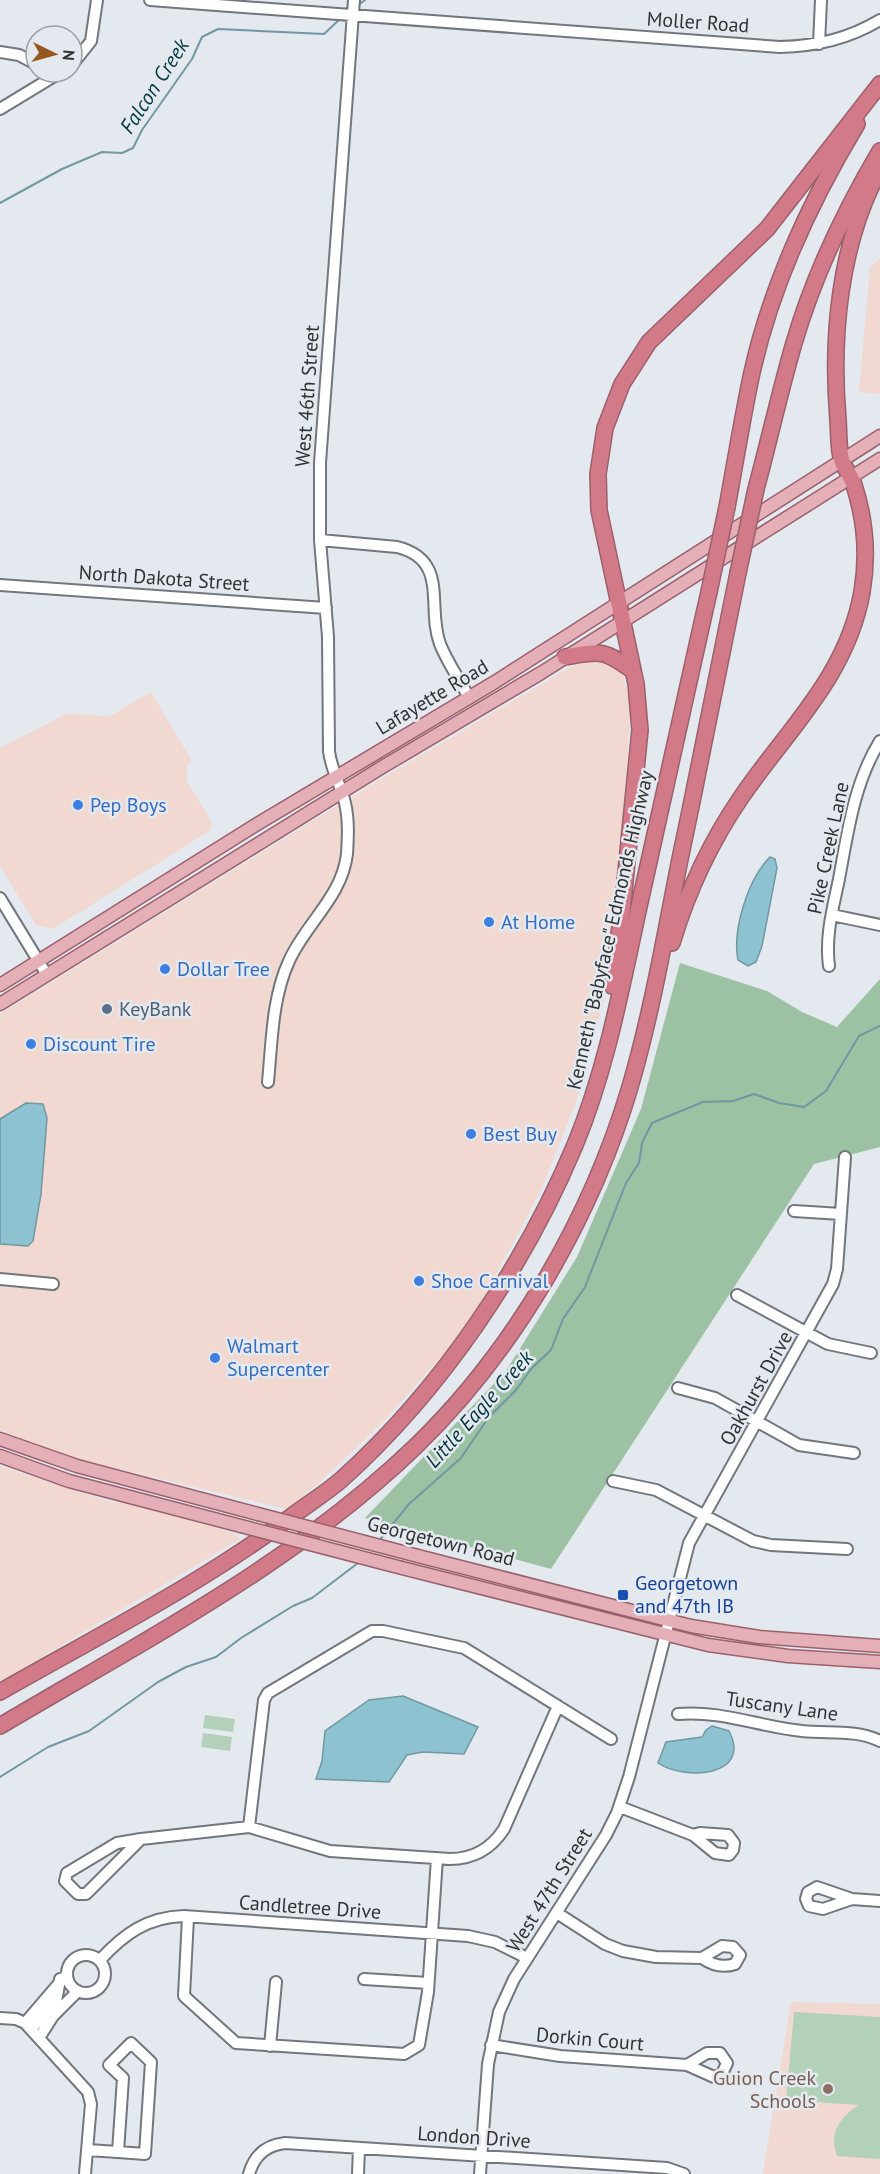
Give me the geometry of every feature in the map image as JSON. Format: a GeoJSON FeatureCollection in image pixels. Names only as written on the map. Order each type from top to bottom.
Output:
{"type":"FeatureCollection","features":[{"type":"Feature","properties":{"kind":"highway"},"geometry":{"type":"LineString","coordinates":[[570,1154],[594,1073],[617,957],[639,746],[639,699],[620,600],[601,521],[597,485],[605,428],[622,384],[654,336],[772,224],[880,84]]}},
{"type":"Feature","properties":{"kind":"highway","name":"Kenneth \"Babyface\" Edmonds Highway"},"geometry":{"type":"LineString","coordinates":[[0,1692],[213,1570],[261,1539],[340,1481],[397,1426],[486,1311],[527,1244],[570,1154],[590,1104],[609,1042],[709,592],[747,395],[773,301],[794,246],[824,182],[880,89]]}},
{"type":"Feature","properties":{"kind":"highway"},"geometry":{"type":"LineString","coordinates":[[644,1039],[756,489],[790,359],[817,277],[841,221],[880,151]]}},
{"type":"Feature","properties":{"kind":"highway"},"geometry":{"type":"LineString","coordinates":[[0,1726],[235,1587],[313,1534],[430,1432],[497,1351],[560,1252],[605,1157],[624,1107],[676,930],[705,858],[743,795],[827,684],[851,637],[862,591],[865,538],[851,477],[842,460],[835,377],[840,300],[856,232],[880,169]]}},
{"type":"Feature","properties":{"kind":"highway"},"geometry":{"type":"LineString","coordinates":[[565,657],[589,653],[606,654],[617,658],[632,670]]}},
{"type":"Feature","properties":{"kind":"main road","name":"Lafayette Road"},"geometry":{"type":"LineString","coordinates":[[0,985],[336,777],[469,698],[880,436]]}},
{"type":"Feature","properties":{"kind":"main road","name":"Lafayette Road"},"geometry":{"type":"LineString","coordinates":[[0,1004],[341,792],[565,657],[880,459]]}},
{"type":"Feature","properties":{"kind":"main road","name":"Georgetown Road"},"geometry":{"type":"LineString","coordinates":[[0,1439],[77,1466],[418,1556],[740,1650],[880,1662]]}},
{"type":"Feature","properties":{"kind":"main road","name":"Georgetown Road"},"geometry":{"type":"LineString","coordinates":[[0,1456],[69,1481],[402,1568],[667,1628],[880,1646]]}},
{"type":"Feature","properties":{"kind":"street"},"geometry":{"type":"LineString","coordinates":[[84,50],[91,41],[97,0]]}},
{"type":"Feature","properties":{"kind":"street","name":"Moller Road"},"geometry":{"type":"LineString","coordinates":[[150,0],[772,46],[819,44],[849,36],[880,20]]}},
{"type":"Feature","properties":{"kind":"street","name":"West 46th Street"},"geometry":{"type":"LineString","coordinates":[[268,1082],[278,993],[289,961],[308,926],[335,892],[344,870],[348,827],[329,751],[326,608],[320,540],[320,463],[354,0]]}},
{"type":"Feature","properties":{"kind":"street"},"geometry":{"type":"LineString","coordinates":[[819,44],[821,0]]}},
{"type":"Feature","properties":{"kind":"street"},"geometry":{"type":"LineString","coordinates":[[0,52],[24,58]]}},
{"type":"Feature","properties":{"kind":"street"},"geometry":{"type":"LineString","coordinates":[[0,109],[35,84]]}},
{"type":"Feature","properties":{"kind":"street"},"geometry":{"type":"LineString","coordinates":[[320,540],[397,547],[409,550],[421,558],[433,583],[436,628],[440,644],[469,698]]}},
{"type":"Feature","properties":{"kind":"street","name":"North Dakota Street"},"geometry":{"type":"LineString","coordinates":[[0,585],[326,608]]}},
{"type":"Feature","properties":{"kind":"street","name":"Pike Creek Lane"},"geometry":{"type":"LineString","coordinates":[[829,966],[827,939],[855,797],[867,765],[880,741]]}},
{"type":"Feature","properties":{"kind":"street"},"geometry":{"type":"LineString","coordinates":[[0,898],[47,975]]}},
{"type":"Feature","properties":{"kind":"street"},"geometry":{"type":"LineString","coordinates":[[832,915],[880,925]]}},
{"type":"Feature","properties":{"kind":"street","name":"Oakhurst Drive"},"geometry":{"type":"LineString","coordinates":[[667,1628],[685,1553],[807,1333],[836,1275],[845,1157]]}},
{"type":"Feature","properties":{"kind":"street"},"geometry":{"type":"LineString","coordinates":[[794,1211],[841,1214]]}},
{"type":"Feature","properties":{"kind":"street"},"geometry":{"type":"LineString","coordinates":[[0,1279],[53,1284]]}},
{"type":"Feature","properties":{"kind":"street"},"geometry":{"type":"LineString","coordinates":[[737,1294],[807,1333],[838,1347],[871,1353]]}},
{"type":"Feature","properties":{"kind":"street"},"geometry":{"type":"LineString","coordinates":[[678,1388],[711,1396],[805,1447],[854,1453]]}},
{"type":"Feature","properties":{"kind":"street"},"geometry":{"type":"LineString","coordinates":[[613,1481],[649,1487],[740,1535],[761,1543],[847,1550]]}},
{"type":"Feature","properties":{"kind":"street","name":"West 47th Street"},"geometry":{"type":"LineString","coordinates":[[480,2174],[491,2045],[505,1997],[527,1958],[606,1835],[620,1807],[667,1628]]}},
{"type":"Feature","properties":{"kind":"street"},"geometry":{"type":"LineString","coordinates":[[249,1827],[264,1700],[268,1693],[369,1632],[381,1630],[461,1647],[611,1739]]}},
{"type":"Feature","properties":{"kind":"street"},"geometry":{"type":"LineString","coordinates":[[141,1839],[86,1894],[78,1894],[65,1881],[67,1873],[117,1843],[141,1839],[249,1827],[330,1851],[437,1858],[470,1857],[482,1852],[497,1839],[558,1706]]}},
{"type":"Feature","properties":{"kind":"street","name":"Tuscany Lane"},"geometry":{"type":"LineString","coordinates":[[678,1714],[698,1712],[801,1731],[856,1733],[880,1741]]}},
{"type":"Feature","properties":{"kind":"street"},"geometry":{"type":"LineString","coordinates":[[620,1807],[693,1835]]}},
{"type":"Feature","properties":{"kind":"street"},"geometry":{"type":"LineString","coordinates":[[188,1917],[183,1989],[185,1998],[236,2043],[404,2054],[419,2045],[433,1934],[437,1858]]}},
{"type":"Feature","properties":{"kind":"street"},"geometry":{"type":"LineString","coordinates":[[852,1899],[880,1901]]}},
{"type":"Feature","properties":{"kind":"street"},"geometry":{"type":"LineString","coordinates":[[557,1913],[604,1944],[623,1951],[656,1957],[702,1958]]}},
{"type":"Feature","properties":{"kind":"street","name":"Candletree Drive"},"geometry":{"type":"LineString","coordinates":[[100,1960],[116,1942],[138,1927],[160,1919],[188,1917],[488,1940],[527,1958]]}},
{"type":"Feature","properties":{"kind":"street"},"geometry":{"type":"LineString","coordinates":[[32,2030],[64,1976],[76,1958],[88,1955],[100,1960],[105,1971],[103,1983],[94,1992],[78,1991],[64,1976]]}},
{"type":"Feature","properties":{"kind":"street"},"geometry":{"type":"LineString","coordinates":[[364,1979],[428,1983]]}},
{"type":"Feature","properties":{"kind":"street"},"geometry":{"type":"LineString","coordinates":[[270,2046],[276,1982]]}},
{"type":"Feature","properties":{"kind":"street"},"geometry":{"type":"LineString","coordinates":[[32,2030],[52,2016],[78,1991]]}},
{"type":"Feature","properties":{"kind":"street"},"geometry":{"type":"LineString","coordinates":[[0,2018],[16,2019],[32,2030],[88,2092],[91,2104],[85,2174]]}},
{"type":"Feature","properties":{"kind":"street"},"geometry":{"type":"LineString","coordinates":[[88,2150],[145,2154],[151,2062],[131,2043],[109,2065],[123,2078],[118,2152]]}},
{"type":"Feature","properties":{"kind":"street","name":"Dorkin Court"},"geometry":{"type":"LineString","coordinates":[[491,2045],[560,2056],[687,2065]]}},
{"type":"Feature","properties":{"kind":"street","name":"London Drive"},"geometry":{"type":"LineString","coordinates":[[249,2174],[252,2163],[262,2151],[285,2143],[482,2155],[599,2169],[667,2168],[684,2174]]}},
{"type":"Feature","properties":{"kind":"street"},"geometry":{"type":"LineString","coordinates":[[358,2174],[359,2148]]}},
{"type":"Feature","properties":{"kind":"shaded area"},"geometry":{"type":"Polygon","coordinates":[[[880,258],[880,394],[859,392],[870,267],[880,258]]]}},
{"type":"Feature","properties":{"kind":"shaded area"},"geometry":{"type":"Polygon","coordinates":[[[593,658],[615,664],[622,672],[630,711],[626,791],[610,962],[603,1004],[576,1102],[542,1188],[476,1312],[449,1348],[386,1419],[319,1483],[286,1509],[66,1456],[0,1430],[0,1014],[381,779],[584,659],[593,658]]]}},
{"type":"Feature","properties":{"kind":"shaded area"},"geometry":{"type":"Polygon","coordinates":[[[151,692],[192,761],[187,766],[187,781],[212,823],[211,830],[53,929],[36,925],[0,866],[0,748],[66,714],[110,716],[151,692]]]}},
{"type":"Feature","properties":{"kind":"shaded area"},"geometry":{"type":"Polygon","coordinates":[[[0,1466],[110,1502],[128,1503],[235,1533],[240,1539],[0,1682],[0,1466]]]}},
{"type":"Feature","properties":{"kind":"shaded area","name":"Guion Creek Schools"},"geometry":{"type":"Polygon","coordinates":[[[791,2002],[880,2004],[880,2174],[763,2174],[791,2002]]]}},
{"type":"Feature","properties":{"kind":"green space"},"geometry":{"type":"Polygon","coordinates":[[[680,963],[767,991],[802,1012],[837,1027],[880,979],[880,1147],[814,1164],[551,1569],[365,1518],[506,1371],[577,1257],[641,1109],[680,963]]]}},
{"type":"Feature","properties":{"kind":"green space"},"geometry":{"type":"Polygon","coordinates":[[[205,1715],[235,1719],[233,1732],[203,1728],[205,1715]]]}},
{"type":"Feature","properties":{"kind":"green space"},"geometry":{"type":"Polygon","coordinates":[[[203,1733],[232,1737],[230,1751],[201,1747],[203,1733]]]}},
{"type":"Feature","properties":{"kind":"green space"},"geometry":{"type":"Polygon","coordinates":[[[794,2012],[880,2017],[880,2159],[837,2156],[834,2140],[838,2126],[847,2114],[859,2105],[786,2100],[794,2012]]]}},
{"type":"Feature","properties":{"kind":"water"},"geometry":{"type":"Polygon","coordinates":[[[770,857],[775,859],[777,868],[762,946],[756,962],[748,966],[738,960],[737,934],[749,891],[770,857]]]}},
{"type":"Feature","properties":{"kind":"water"},"geometry":{"type":"Polygon","coordinates":[[[26,1103],[43,1104],[47,1118],[41,1194],[33,1241],[28,1246],[0,1244],[0,1119],[26,1103]]]}},
{"type":"Feature","properties":{"kind":"water"},"geometry":{"type":"Polygon","coordinates":[[[403,1696],[478,1727],[464,1754],[423,1752],[407,1755],[389,1782],[316,1779],[322,1761],[325,1731],[369,1700],[403,1696]]]}},
{"type":"Feature","properties":{"kind":"water"},"geometry":{"type":"Polygon","coordinates":[[[712,1726],[729,1731],[734,1746],[732,1758],[724,1766],[698,1773],[670,1769],[658,1763],[666,1742],[702,1737],[712,1726]]]}},
{"type":"Feature","properties":{"kind":"waterway","name":"Falcon Creek"},"geometry":{"type":"LineString","coordinates":[[357,6],[365,0]]}},
{"type":"Feature","properties":{"kind":"waterway","name":"Falcon Creek"},"geometry":{"type":"LineString","coordinates":[[0,203],[62,169],[102,152],[122,153],[133,148],[142,130],[192,59],[202,37],[218,29],[324,34],[341,18]]}},
{"type":"Feature","properties":{"kind":"waterway","name":"Little Eagle Creek"},"geometry":{"type":"LineString","coordinates":[[379,1541],[409,1504],[461,1458],[488,1418],[551,1350],[563,1319],[585,1287],[626,1183],[639,1163],[642,1143],[652,1123],[703,1102],[733,1101],[754,1094],[779,1103],[804,1107],[826,1091],[859,1036],[880,1026]]}},
{"type":"Feature","properties":{"kind":"waterway","name":"Little Eagle Creek"},"geometry":{"type":"LineString","coordinates":[[0,1777],[48,1747],[89,1731],[158,1682],[186,1667],[216,1657],[241,1638],[293,1606],[312,1598],[358,1563]]}},
{"type":"Feature","properties":{"kind":"place","name":"Pep Boys"},"geometry":{"type":"Point","coordinates":[78,805]}},
{"type":"Feature","properties":{"kind":"place","name":"At Home"},"geometry":{"type":"Point","coordinates":[489,922]}},
{"type":"Feature","properties":{"kind":"place","name":"Dollar Tree"},"geometry":{"type":"Point","coordinates":[165,969]}},
{"type":"Feature","properties":{"kind":"place","name":"KeyBank"},"geometry":{"type":"Point","coordinates":[107,1009]}},
{"type":"Feature","properties":{"kind":"place","name":"Discount Tire"},"geometry":{"type":"Point","coordinates":[31,1044]}},
{"type":"Feature","properties":{"kind":"place","name":"Best Buy"},"geometry":{"type":"Point","coordinates":[471,1134]}},
{"type":"Feature","properties":{"kind":"place","name":"Shoe Carnival"},"geometry":{"type":"Point","coordinates":[419,1281]}},
{"type":"Feature","properties":{"kind":"place","name":"Walmart Supercenter"},"geometry":{"type":"Point","coordinates":[215,1358]}},
{"type":"Feature","properties":{"kind":"place","name":"Georgetown and 47th IB"},"geometry":{"type":"Point","coordinates":[623,1595]}},
{"type":"Feature","properties":{"kind":"place","name":"Guion Creek Schools"},"geometry":{"type":"Point","coordinates":[828,2089]}}]}
